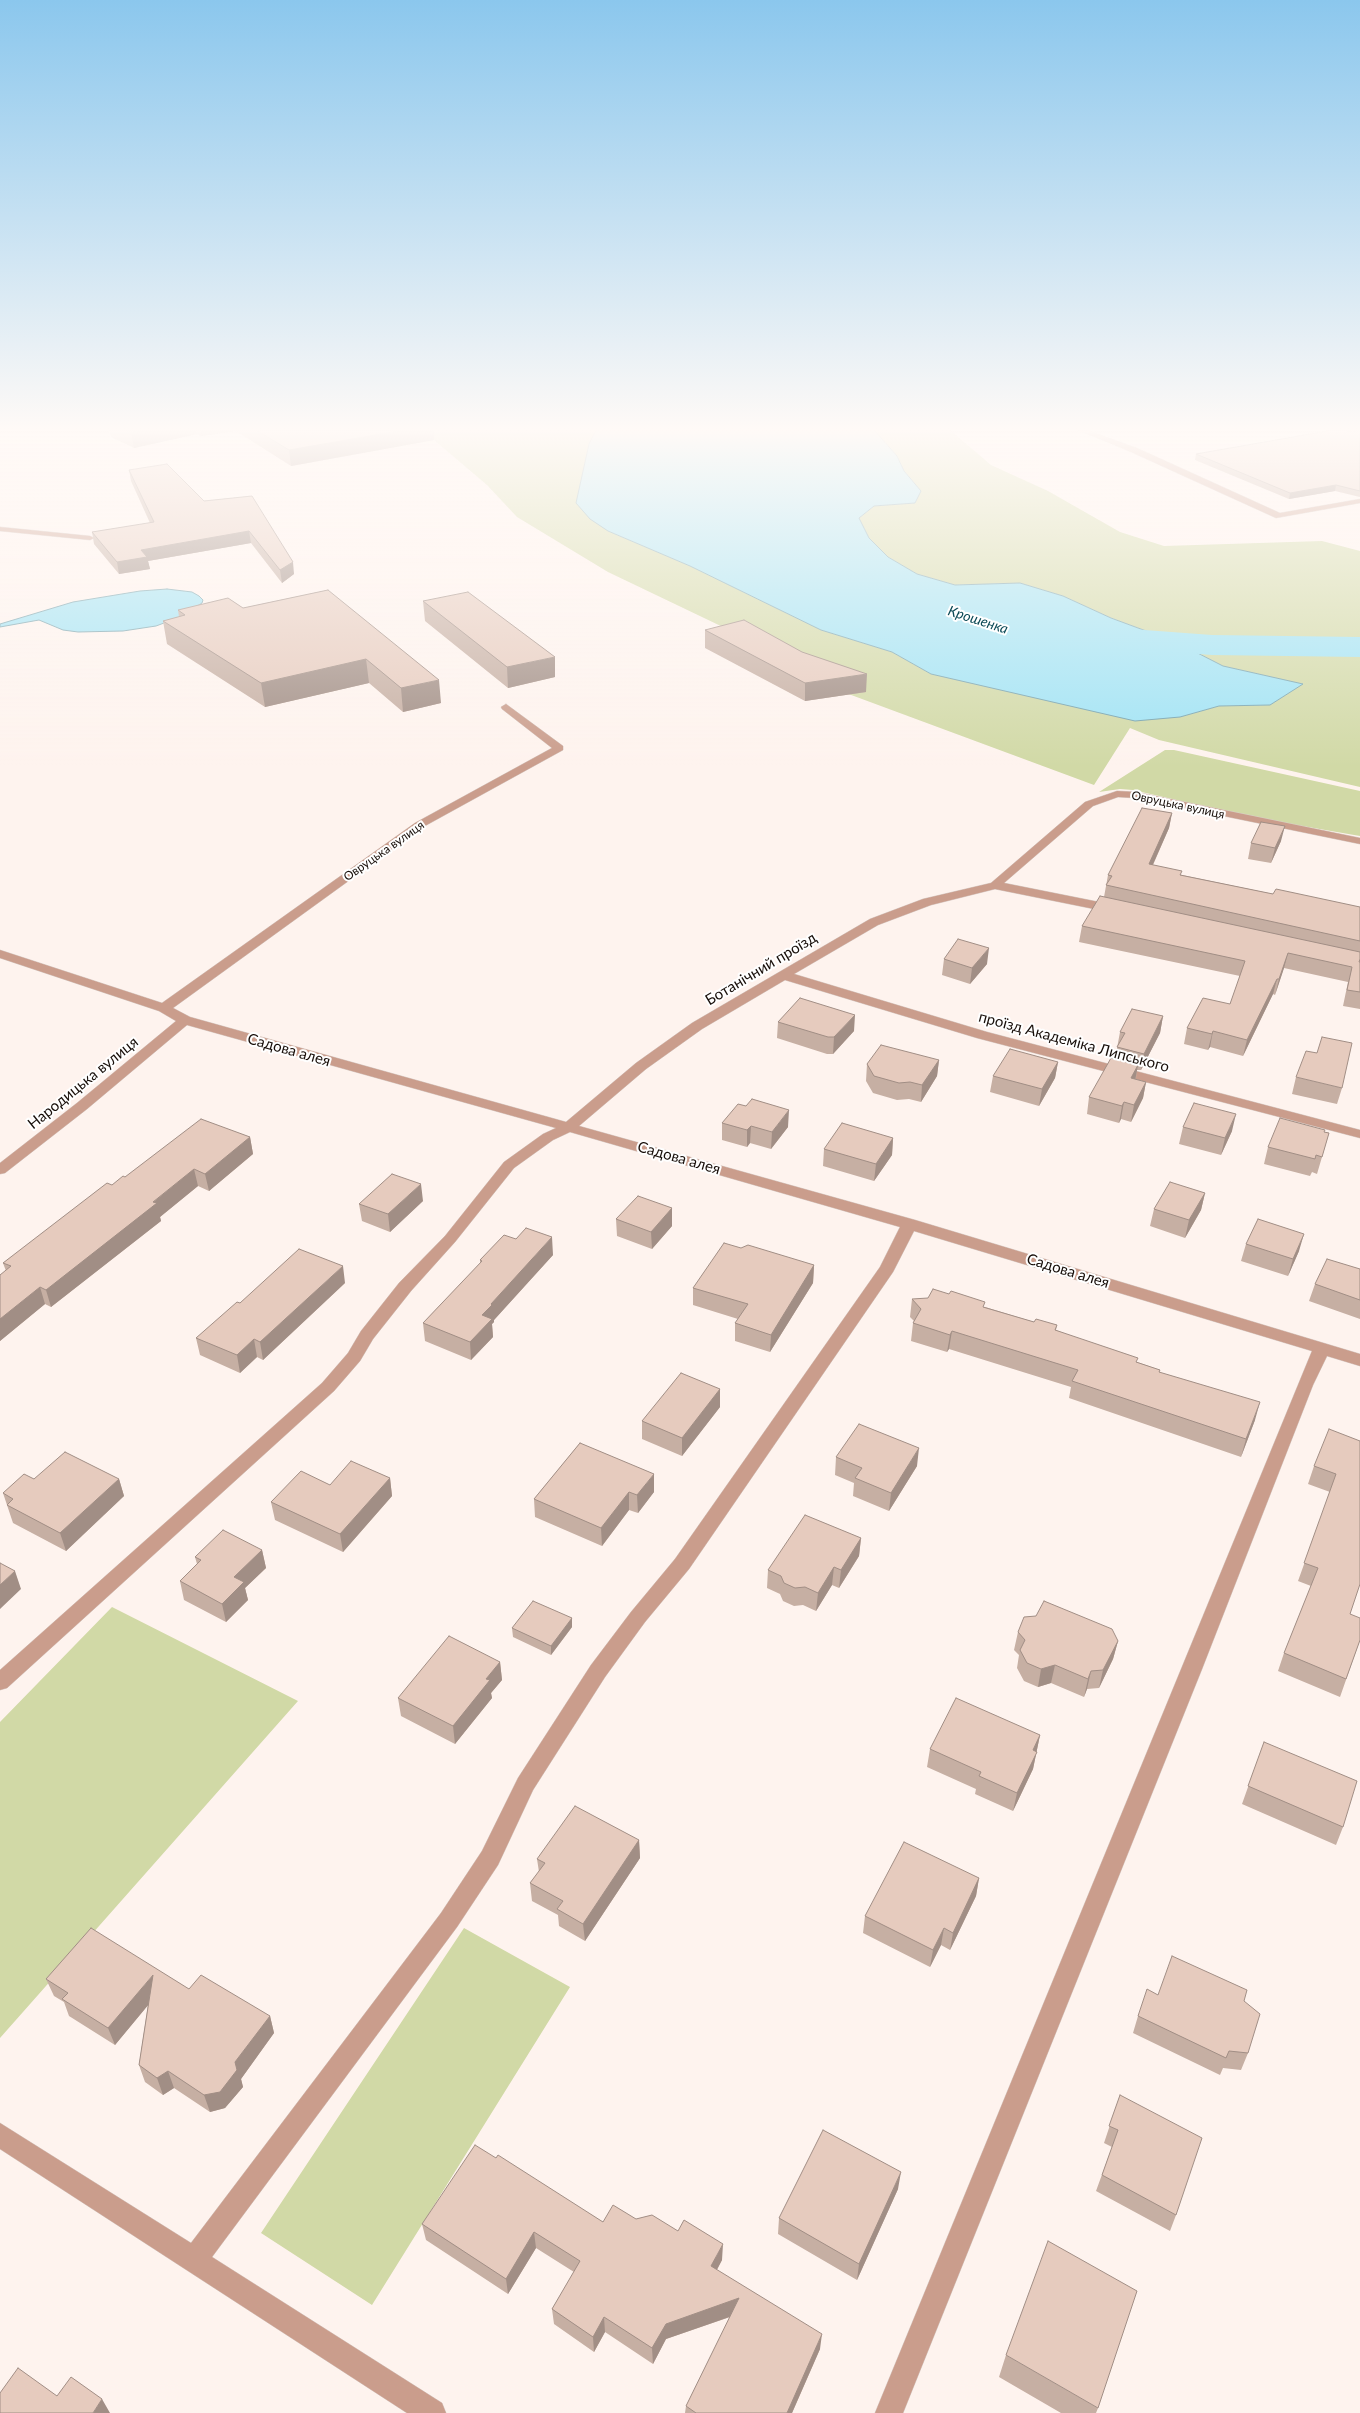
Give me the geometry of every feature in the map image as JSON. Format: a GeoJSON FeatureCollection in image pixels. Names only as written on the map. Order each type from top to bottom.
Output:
{"type":"FeatureCollection","features":[{"type":"Feature","properties":{"kind":"street","name":"Овруцька вулиця"},"geometry":{"type":"LineString","coordinates":[[164,1008],[419,825],[559,748],[506,707]]}},
{"type":"Feature","properties":{"kind":"street","name":"Овруцька вулиця"},"geometry":{"type":"LineString","coordinates":[[996,885],[1089,804],[1117,794],[1136,795],[1360,841]]}},
{"type":"Feature","properties":{"kind":"street"},"geometry":{"type":"LineString","coordinates":[[996,885],[1130,912]]}},
{"type":"Feature","properties":{"kind":"street","name":"Ботанічний проїзд"},"geometry":{"type":"LineString","coordinates":[[0,1682],[328,1387],[354,1357],[367,1334],[405,1287],[450,1239],[509,1165],[548,1137],[568,1128],[641,1066],[697,1026],[874,922],[927,902],[996,885]]}},
{"type":"Feature","properties":{"kind":"street","name":"Садова алея"},"geometry":{"type":"LineString","coordinates":[[0,954],[164,1008],[185,1020],[910,1224],[1360,1360]]}},
{"type":"Feature","properties":{"kind":"street","name":"проїзд Академіка Липського"},"geometry":{"type":"LineString","coordinates":[[782,975],[982,1035],[1360,1134]]}},
{"type":"Feature","properties":{"kind":"street","name":"Народицька вулиця"},"geometry":{"type":"LineString","coordinates":[[0,1170],[82,1106],[185,1020]]}},
{"type":"Feature","properties":{"kind":"street"},"geometry":{"type":"LineString","coordinates":[[193,2261],[449,1920],[490,1858],[525,1784],[598,1671],[638,1616],[682,1564],[887,1268],[910,1224]]}},
{"type":"Feature","properties":{"kind":"street"},"geometry":{"type":"LineString","coordinates":[[889,2413],[1196,1660],[1305,1385],[1322,1348]]}},
{"type":"Feature","properties":{"kind":"street"},"geometry":{"type":"LineString","coordinates":[[0,2135],[193,2261],[432,2413]]}},
{"type":"Feature","properties":{"kind":"green space"},"geometry":{"type":"Polygon","coordinates":[[[559,543],[635,543],[690,566],[821,630],[892,652],[931,674],[1180,717],[1219,706],[1270,705],[1302,684],[1223,666],[1176,642],[1111,618],[1063,596],[1020,583],[955,585],[917,574],[888,557],[874,543],[1153,543],[1164,546],[1328,543],[1360,551],[1360,787],[1159,740],[1130,728],[1094,785],[835,689],[750,640],[608,572],[559,543]]]}},
{"type":"Feature","properties":{"kind":"green space"},"geometry":{"type":"Polygon","coordinates":[[[1165,750],[1174,750],[1360,791],[1360,836],[1250,817],[1133,790],[1120,789],[1099,792],[1165,750]]]}},
{"type":"Feature","properties":{"kind":"green space"},"geometry":{"type":"Polygon","coordinates":[[[112,1607],[298,1701],[0,2038],[0,1722],[112,1607]]]}},
{"type":"Feature","properties":{"kind":"green space"},"geometry":{"type":"Polygon","coordinates":[[[464,1928],[570,1987],[372,2305],[261,2233],[464,1928]]]}},
{"type":"Feature","properties":{"kind":"water"},"geometry":{"type":"Polygon","coordinates":[[[635,543],[874,543],[888,557],[917,574],[955,585],[1020,583],[1063,596],[1111,618],[1176,642],[1223,666],[1303,684],[1270,705],[1219,706],[1180,717],[1135,721],[931,674],[892,652],[821,630],[690,566],[635,543]]]}},
{"type":"Feature","properties":{"kind":"water"},"geometry":{"type":"Polygon","coordinates":[[[167,589],[192,592],[203,600],[202,603],[180,617],[156,626],[123,631],[78,632],[63,630],[39,620],[0,627],[0,624],[73,602],[140,591],[167,589]]]}},
{"type":"Feature","properties":{"kind":"building"},"geometry":{"type":"Polygon","coordinates":[[[101,543],[183,543],[141,550],[147,557],[117,562],[101,543]]]}},
{"type":"Feature","properties":{"kind":"building"},"geometry":{"type":"Polygon","coordinates":[[[258,543],[281,543],[293,562],[280,570],[258,543]]]}},
{"type":"Feature","properties":{"kind":"building"},"geometry":{"type":"Polygon","coordinates":[[[328,590],[439,680],[401,688],[366,659],[261,683],[163,621],[185,615],[178,610],[228,598],[243,608],[328,590]]]}},
{"type":"Feature","properties":{"kind":"building"},"geometry":{"type":"Polygon","coordinates":[[[468,592],[555,657],[507,667],[423,601],[468,592]]]}},
{"type":"Feature","properties":{"kind":"building"},"geometry":{"type":"Polygon","coordinates":[[[744,620],[802,652],[867,674],[805,683],[705,630],[744,620]]]}},
{"type":"Feature","properties":{"kind":"building"},"geometry":{"type":"Polygon","coordinates":[[[1142,808],[1172,813],[1149,864],[1182,871],[1180,875],[1273,894],[1276,889],[1360,907],[1360,941],[1106,885],[1112,876],[1108,875],[1142,808]]]}},
{"type":"Feature","properties":{"kind":"building"},"geometry":{"type":"Polygon","coordinates":[[[1261,822],[1285,826],[1275,848],[1251,843],[1261,822]]]}},
{"type":"Feature","properties":{"kind":"building"},"geometry":{"type":"Polygon","coordinates":[[[1100,896],[1360,952],[1360,992],[1347,990],[1352,967],[1288,953],[1279,979],[1277,979],[1247,1040],[1213,1031],[1212,1034],[1187,1028],[1203,998],[1230,1004],[1245,961],[1082,926],[1100,896]]]}},
{"type":"Feature","properties":{"kind":"building"},"geometry":{"type":"Polygon","coordinates":[[[958,939],[989,948],[972,968],[944,959],[958,939]]]}},
{"type":"Feature","properties":{"kind":"building"},"geometry":{"type":"Polygon","coordinates":[[[800,998],[855,1015],[834,1037],[828,1037],[778,1022],[800,998]]]}},
{"type":"Feature","properties":{"kind":"building"},"geometry":{"type":"Polygon","coordinates":[[[1132,1009],[1163,1016],[1144,1054],[1117,1047],[1125,1033],[1120,1032],[1132,1009]]]}},
{"type":"Feature","properties":{"kind":"building"},"geometry":{"type":"Polygon","coordinates":[[[1322,1037],[1352,1043],[1342,1088],[1296,1077],[1306,1051],[1317,1053],[1322,1037]]]}},
{"type":"Feature","properties":{"kind":"building"},"geometry":{"type":"Polygon","coordinates":[[[881,1045],[939,1060],[922,1085],[910,1082],[899,1083],[874,1076],[867,1064],[881,1045]]]}},
{"type":"Feature","properties":{"kind":"building"},"geometry":{"type":"Polygon","coordinates":[[[1010,1049],[1058,1062],[1042,1089],[993,1076],[1010,1049]]]}},
{"type":"Feature","properties":{"kind":"building"},"geometry":{"type":"Polygon","coordinates":[[[1111,1058],[1138,1065],[1131,1078],[1146,1082],[1134,1105],[1124,1102],[1122,1106],[1089,1097],[1111,1058]]]}},
{"type":"Feature","properties":{"kind":"building"},"geometry":{"type":"Polygon","coordinates":[[[752,1099],[789,1110],[772,1132],[751,1126],[747,1130],[722,1123],[738,1104],[746,1106],[752,1099]]]}},
{"type":"Feature","properties":{"kind":"building"},"geometry":{"type":"Polygon","coordinates":[[[1194,1103],[1236,1114],[1225,1138],[1183,1127],[1194,1103]]]}},
{"type":"Feature","properties":{"kind":"building"},"geometry":{"type":"Polygon","coordinates":[[[1280,1118],[1325,1130],[1324,1132],[1329,1133],[1322,1157],[1316,1155],[1315,1159],[1268,1147],[1280,1118]]]}},
{"type":"Feature","properties":{"kind":"building"},"geometry":{"type":"Polygon","coordinates":[[[201,1119],[250,1137],[205,1174],[194,1169],[153,1202],[157,1203],[46,1290],[40,1287],[0,1319],[0,1275],[11,1266],[3,1263],[107,1183],[112,1185],[123,1176],[125,1177],[201,1119]]]}},
{"type":"Feature","properties":{"kind":"building"},"geometry":{"type":"Polygon","coordinates":[[[842,1123],[893,1138],[876,1164],[824,1149],[842,1123]]]}},
{"type":"Feature","properties":{"kind":"building"},"geometry":{"type":"Polygon","coordinates":[[[392,1174],[421,1184],[388,1214],[359,1204],[392,1174]]]}},
{"type":"Feature","properties":{"kind":"building"},"geometry":{"type":"Polygon","coordinates":[[[1170,1182],[1205,1193],[1189,1220],[1154,1209],[1170,1182]]]}},
{"type":"Feature","properties":{"kind":"building"},"geometry":{"type":"Polygon","coordinates":[[[638,1196],[672,1208],[651,1232],[616,1219],[638,1196]]]}},
{"type":"Feature","properties":{"kind":"building"},"geometry":{"type":"Polygon","coordinates":[[[1258,1219],[1304,1234],[1293,1259],[1246,1244],[1258,1219]]]}},
{"type":"Feature","properties":{"kind":"building"},"geometry":{"type":"Polygon","coordinates":[[[526,1228],[552,1237],[482,1315],[492,1319],[470,1342],[423,1323],[504,1235],[516,1239],[526,1228]]]}},
{"type":"Feature","properties":{"kind":"building"},"geometry":{"type":"Polygon","coordinates":[[[724,1243],[741,1248],[748,1245],[814,1265],[771,1335],[735,1323],[748,1304],[693,1288],[724,1243]]]}},
{"type":"Feature","properties":{"kind":"building"},"geometry":{"type":"Polygon","coordinates":[[[299,1249],[343,1266],[260,1342],[254,1339],[237,1355],[196,1338],[237,1302],[240,1303],[299,1249]]]}},
{"type":"Feature","properties":{"kind":"building"},"geometry":{"type":"Polygon","coordinates":[[[1327,1259],[1360,1269],[1360,1300],[1315,1284],[1327,1259]]]}},
{"type":"Feature","properties":{"kind":"building"},"geometry":{"type":"Polygon","coordinates":[[[933,1289],[949,1294],[951,1291],[985,1302],[983,1307],[1034,1322],[1036,1319],[1057,1325],[1055,1330],[1138,1358],[1136,1362],[1160,1370],[1159,1372],[1260,1402],[1246,1439],[1072,1381],[1078,1370],[952,1331],[950,1335],[913,1323],[921,1309],[912,1299],[928,1298],[933,1289]]]}},
{"type":"Feature","properties":{"kind":"building"},"geometry":{"type":"Polygon","coordinates":[[[681,1373],[720,1389],[682,1438],[642,1421],[681,1373]]]}},
{"type":"Feature","properties":{"kind":"building"},"geometry":{"type":"Polygon","coordinates":[[[859,1424],[919,1448],[891,1493],[855,1478],[862,1468],[836,1457],[859,1424]]]}},
{"type":"Feature","properties":{"kind":"building"},"geometry":{"type":"Polygon","coordinates":[[[1329,1429],[1360,1441],[1360,1584],[1350,1614],[1360,1618],[1360,1640],[1346,1679],[1284,1653],[1318,1568],[1304,1563],[1336,1474],[1314,1466],[1329,1429]]]}},
{"type":"Feature","properties":{"kind":"building"},"geometry":{"type":"Polygon","coordinates":[[[580,1443],[654,1474],[637,1495],[629,1492],[601,1528],[534,1499],[580,1443]]]}},
{"type":"Feature","properties":{"kind":"building"},"geometry":{"type":"Polygon","coordinates":[[[65,1452],[119,1479],[60,1533],[7,1505],[13,1499],[3,1493],[24,1474],[34,1479],[65,1452]]]}},
{"type":"Feature","properties":{"kind":"building"},"geometry":{"type":"Polygon","coordinates":[[[351,1461],[390,1478],[340,1534],[271,1502],[301,1471],[330,1485],[351,1461]]]}},
{"type":"Feature","properties":{"kind":"building"},"geometry":{"type":"Polygon","coordinates":[[[805,1515],[861,1538],[841,1570],[834,1567],[818,1593],[805,1587],[795,1588],[784,1583],[781,1576],[768,1570],[805,1515]]]}},
{"type":"Feature","properties":{"kind":"building"},"geometry":{"type":"Polygon","coordinates":[[[223,1530],[262,1550],[234,1577],[244,1582],[222,1604],[180,1581],[201,1560],[195,1557],[223,1530]]]}},
{"type":"Feature","properties":{"kind":"building"},"geometry":{"type":"Polygon","coordinates":[[[0,1563],[15,1571],[0,1585],[0,1563]]]}},
{"type":"Feature","properties":{"kind":"building"},"geometry":{"type":"Polygon","coordinates":[[[533,1601],[572,1618],[551,1646],[512,1628],[533,1601]]]}},
{"type":"Feature","properties":{"kind":"building"},"geometry":{"type":"Polygon","coordinates":[[[1044,1601],[1112,1629],[1118,1641],[1103,1670],[1091,1671],[1088,1679],[1055,1665],[1041,1669],[1027,1663],[1020,1650],[1025,1640],[1018,1632],[1024,1617],[1036,1616],[1044,1601]]]}},
{"type":"Feature","properties":{"kind":"building"},"geometry":{"type":"Polygon","coordinates":[[[449,1636],[500,1662],[486,1679],[490,1680],[453,1726],[398,1698],[449,1636]]]}},
{"type":"Feature","properties":{"kind":"building"},"geometry":{"type":"Polygon","coordinates":[[[956,1698],[1040,1735],[1033,1750],[1037,1752],[1017,1793],[979,1776],[981,1772],[930,1749],[956,1698]]]}},
{"type":"Feature","properties":{"kind":"building"},"geometry":{"type":"Polygon","coordinates":[[[1264,1742],[1357,1781],[1343,1827],[1248,1786],[1264,1742]]]}},
{"type":"Feature","properties":{"kind":"building"},"geometry":{"type":"Polygon","coordinates":[[[575,1806],[639,1840],[583,1924],[557,1909],[563,1901],[530,1883],[545,1863],[537,1859],[575,1806]]]}},
{"type":"Feature","properties":{"kind":"building"},"geometry":{"type":"Polygon","coordinates":[[[904,1842],[979,1878],[953,1933],[944,1928],[933,1950],[865,1916],[904,1842]]]}},
{"type":"Feature","properties":{"kind":"building"},"geometry":{"type":"Polygon","coordinates":[[[91,1928],[189,1989],[201,1975],[270,2016],[235,2062],[237,2070],[220,2092],[204,2095],[168,2071],[157,2078],[139,2065],[153,1975],[108,2028],[62,1999],[68,1993],[46,1979],[91,1928]]]}},
{"type":"Feature","properties":{"kind":"building"},"geometry":{"type":"Polygon","coordinates":[[[1172,1956],[1247,1990],[1244,2001],[1260,2014],[1248,2053],[1229,2051],[1226,2058],[1138,2016],[1147,1989],[1158,1995],[1172,1956]]]}},
{"type":"Feature","properties":{"kind":"building"},"geometry":{"type":"Polygon","coordinates":[[[1120,2095],[1202,2138],[1176,2215],[1102,2175],[1118,2130],[1109,2126],[1120,2095]]]}},
{"type":"Feature","properties":{"kind":"building"},"geometry":{"type":"Polygon","coordinates":[[[823,2130],[901,2172],[859,2264],[779,2218],[823,2130]]]}},
{"type":"Feature","properties":{"kind":"building"},"geometry":{"type":"Polygon","coordinates":[[[475,2145],[496,2158],[498,2155],[603,2222],[613,2205],[636,2219],[652,2215],[678,2231],[684,2220],[723,2244],[711,2266],[822,2334],[787,2413],[696,2413],[686,2406],[739,2298],[666,2324],[652,2348],[604,2317],[593,2337],[552,2309],[580,2261],[534,2232],[506,2279],[422,2224],[475,2145]]]}},
{"type":"Feature","properties":{"kind":"building"},"geometry":{"type":"Polygon","coordinates":[[[1048,2241],[1137,2291],[1098,2408],[1006,2355],[1048,2241]]]}},
{"type":"Feature","properties":{"kind":"building"},"geometry":{"type":"Polygon","coordinates":[[[18,2368],[57,2396],[71,2377],[102,2399],[93,2413],[0,2413],[0,2393],[18,2368]]]}},
{"type":"Feature","properties":{"kind":"waterway","name":"Крошенка"},"geometry":{"type":"LineString","coordinates":[[1104,637],[1212,645],[1360,647]]}}]}
